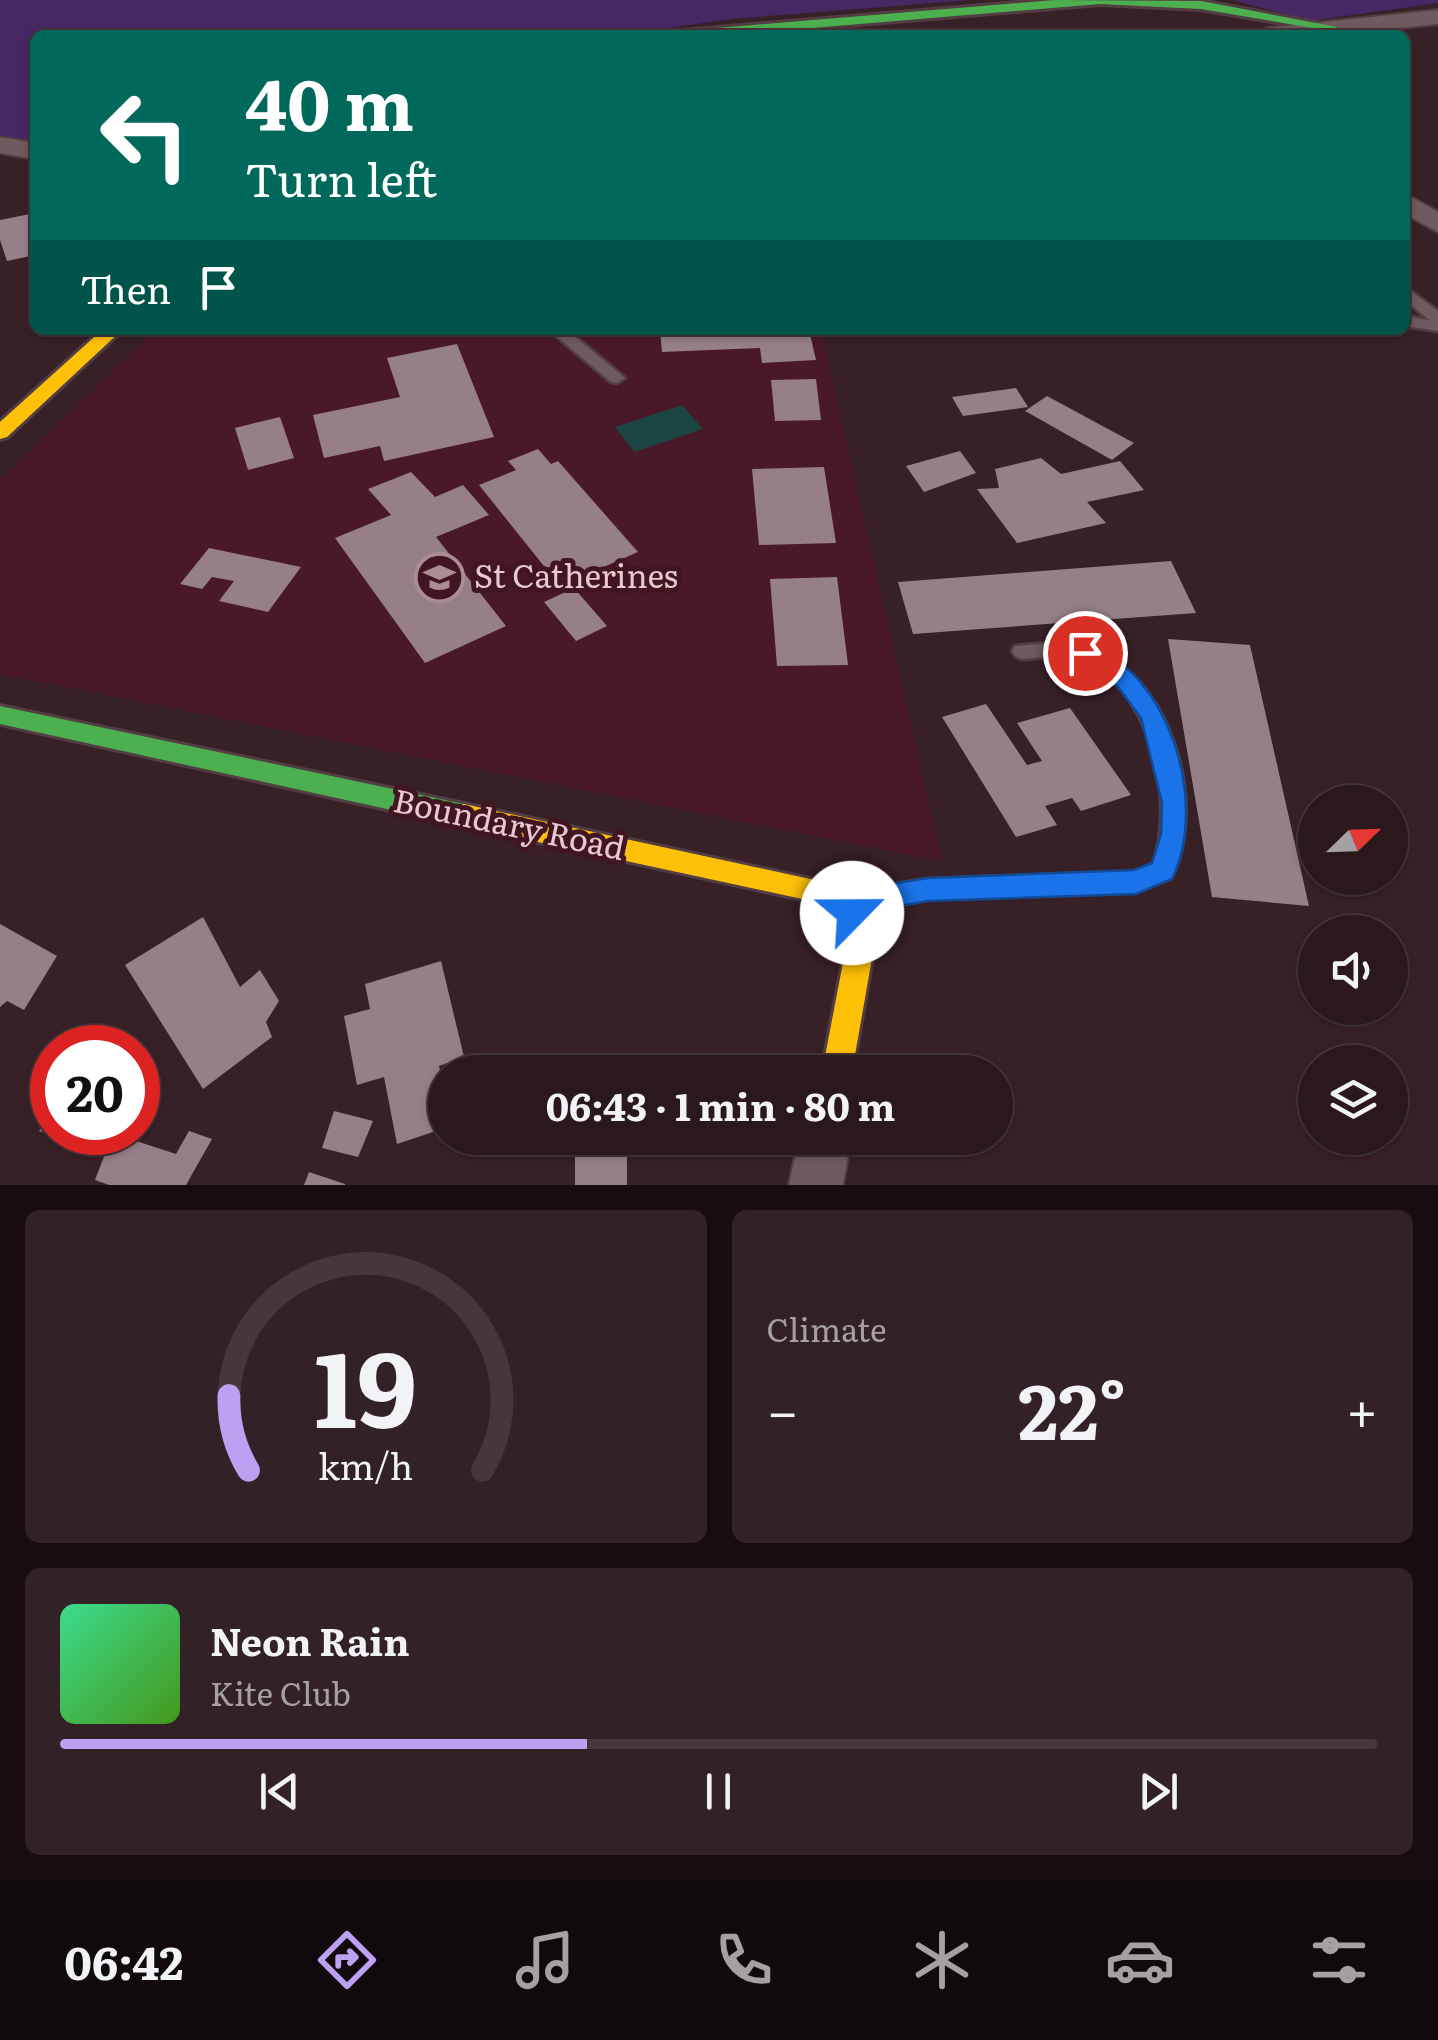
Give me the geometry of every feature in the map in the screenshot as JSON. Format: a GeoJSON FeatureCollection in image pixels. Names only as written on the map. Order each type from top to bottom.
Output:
{"type":"FeatureCollection","features":[{"type":"Feature","properties":{"kind":"street"},"geometry":{"type":"LineString","coordinates":[[740,30],[1100,0],[1201,5],[1330,27]]}},
{"type":"Feature","properties":{"kind":"street"},"geometry":{"type":"LineString","coordinates":[[1306,30],[1438,18]]}},
{"type":"Feature","properties":{"kind":"street"},"geometry":{"type":"LineString","coordinates":[[0,145],[30,149]]}},
{"type":"Feature","properties":{"kind":"street"},"geometry":{"type":"LineString","coordinates":[[0,433],[107,335]]}},
{"type":"Feature","properties":{"kind":"street","name":"Boundary Road"},"geometry":{"type":"LineString","coordinates":[[0,715],[823,892],[852,913]]}},
{"type":"Feature","properties":{"kind":"street"},"geometry":{"type":"LineString","coordinates":[[840,1055],[860,947],[852,913]]}},
{"type":"Feature","properties":{"kind":"street"},"geometry":{"type":"LineString","coordinates":[[816,1185],[822,1155]]}},
{"type":"Feature","properties":{"kind":"lane"},"geometry":{"type":"LineString","coordinates":[[1410,297],[1438,323]]}},
{"type":"Feature","properties":{"kind":"lane"},"geometry":{"type":"LineString","coordinates":[[1410,321],[1438,323]]}},
{"type":"Feature","properties":{"kind":"lane"},"geometry":{"type":"LineString","coordinates":[[562,335],[617,378]]}},
{"type":"Feature","properties":{"kind":"lane"},"geometry":{"type":"LineString","coordinates":[[852,913],[890,896],[928,890],[1136,882],[1163,870],[1175,834],[1175,803],[1152,715],[1126,681],[1085,653],[1022,651]]}},
{"type":"Feature","properties":{"kind":"shaded area"},"geometry":{"type":"Polygon","coordinates":[[[0,0],[971,0],[732,19],[654,30],[30,30],[30,141],[0,138],[0,0]]]}},
{"type":"Feature","properties":{"kind":"shaded area"},"geometry":{"type":"Polygon","coordinates":[[[1232,0],[1438,0],[1438,3],[1310,21],[1232,0]]]}},
{"type":"Feature","properties":{"kind":"shaded area","name":"St Catherines"},"geometry":{"type":"Polygon","coordinates":[[[151,335],[822,335],[942,861],[0,674],[0,480],[151,335]]]}},
{"type":"Feature","properties":{"kind":"shaded area"},"geometry":{"type":"Polygon","coordinates":[[[682,405],[703,429],[634,452],[615,427],[682,405]]]}},
{"type":"Feature","properties":{"kind":"building"},"geometry":{"type":"Polygon","coordinates":[[[30,214],[30,256],[7,261],[0,240],[0,220],[30,214]]]}},
{"type":"Feature","properties":{"kind":"building"},"geometry":{"type":"Polygon","coordinates":[[[660,335],[810,335],[816,360],[762,363],[760,348],[662,352],[660,335]]]}},
{"type":"Feature","properties":{"kind":"building"},"geometry":{"type":"Polygon","coordinates":[[[457,344],[494,437],[384,461],[380,446],[324,458],[313,415],[400,397],[387,358],[457,344]]]}},
{"type":"Feature","properties":{"kind":"building"},"geometry":{"type":"Polygon","coordinates":[[[816,379],[821,420],[775,421],[771,380],[816,379]]]}},
{"type":"Feature","properties":{"kind":"building"},"geometry":{"type":"Polygon","coordinates":[[[1016,388],[1028,407],[963,416],[952,397],[1016,388]]]}},
{"type":"Feature","properties":{"kind":"building"},"geometry":{"type":"Polygon","coordinates":[[[1047,396],[1134,443],[1112,460],[1025,411],[1047,396]]]}},
{"type":"Feature","properties":{"kind":"building"},"geometry":{"type":"Polygon","coordinates":[[[280,417],[294,458],[248,470],[235,428],[280,417]]]}},
{"type":"Feature","properties":{"kind":"building"},"geometry":{"type":"Polygon","coordinates":[[[538,449],[551,464],[558,461],[638,552],[560,586],[479,485],[516,470],[508,461],[538,449]]]}},
{"type":"Feature","properties":{"kind":"building"},"geometry":{"type":"Polygon","coordinates":[[[960,451],[976,473],[924,492],[906,466],[960,451]]]}},
{"type":"Feature","properties":{"kind":"building"},"geometry":{"type":"Polygon","coordinates":[[[1041,458],[1061,474],[1120,461],[1144,490],[1087,502],[1106,523],[1017,543],[977,489],[999,488],[995,469],[1041,458]]]}},
{"type":"Feature","properties":{"kind":"building"},"geometry":{"type":"Polygon","coordinates":[[[824,467],[836,543],[759,545],[752,469],[824,467]]]}},
{"type":"Feature","properties":{"kind":"building"},"geometry":{"type":"Polygon","coordinates":[[[411,472],[435,497],[463,485],[489,515],[436,537],[506,626],[425,663],[335,538],[391,515],[368,489],[411,472]]]}},
{"type":"Feature","properties":{"kind":"building"},"geometry":{"type":"Polygon","coordinates":[[[209,548],[301,567],[268,612],[219,601],[234,581],[212,577],[202,589],[180,584],[209,548]]]}},
{"type":"Feature","properties":{"kind":"building"},"geometry":{"type":"Polygon","coordinates":[[[1171,561],[1196,613],[913,634],[898,582],[1171,561]]]}},
{"type":"Feature","properties":{"kind":"building"},"geometry":{"type":"Polygon","coordinates":[[[837,577],[848,665],[777,666],[770,579],[837,577]]]}},
{"type":"Feature","properties":{"kind":"building"},"geometry":{"type":"Polygon","coordinates":[[[574,588],[607,626],[576,641],[544,602],[574,588]]]}},
{"type":"Feature","properties":{"kind":"building"},"geometry":{"type":"Polygon","coordinates":[[[1168,639],[1250,645],[1298,857],[1298,895],[1307,895],[1309,906],[1212,897],[1168,639]]]}},
{"type":"Feature","properties":{"kind":"building"},"geometry":{"type":"Polygon","coordinates":[[[986,704],[1027,765],[1042,761],[1017,723],[1070,708],[1131,795],[1081,811],[1072,798],[1045,806],[1057,825],[1016,837],[942,717],[986,704]]]}},
{"type":"Feature","properties":{"kind":"building"},"geometry":{"type":"Polygon","coordinates":[[[203,917],[240,987],[260,970],[279,1001],[266,1022],[272,1037],[203,1089],[125,965],[203,917]]]}},
{"type":"Feature","properties":{"kind":"building"},"geometry":{"type":"Polygon","coordinates":[[[0,924],[57,956],[24,1010],[7,1001],[0,1007],[0,924]]]}},
{"type":"Feature","properties":{"kind":"building"},"geometry":{"type":"Polygon","coordinates":[[[441,961],[464,1055],[428,1055],[428,1134],[397,1144],[384,1077],[357,1085],[344,1016],[370,1009],[365,984],[441,961]]]}},
{"type":"Feature","properties":{"kind":"building"},"geometry":{"type":"Polygon","coordinates":[[[334,1111],[373,1121],[358,1157],[322,1148],[334,1111]]]}},
{"type":"Feature","properties":{"kind":"building"},"geometry":{"type":"Polygon","coordinates":[[[189,1131],[212,1139],[186,1185],[109,1185],[95,1180],[105,1155],[160,1155],[160,1149],[176,1154],[189,1131]]]}},
{"type":"Feature","properties":{"kind":"building"},"geometry":{"type":"Polygon","coordinates":[[[575,1155],[627,1155],[627,1185],[575,1185],[575,1155]]]}},
{"type":"Feature","properties":{"kind":"building"},"geometry":{"type":"Polygon","coordinates":[[[309,1172],[345,1184],[345,1185],[304,1185],[309,1172]]]}},
{"type":"Feature","properties":{"kind":"traffic: fast"},"geometry":{"type":"LineString","coordinates":[[741,30],[1100,0],[1201,5],[1330,27]]}},
{"type":"Feature","properties":{"kind":"traffic: fast"},"geometry":{"type":"LineString","coordinates":[[0,715],[464,815]]}},
{"type":"Feature","properties":{"kind":"traffic: slow"},"geometry":{"type":"LineString","coordinates":[[0,433],[108,335]]}},
{"type":"Feature","properties":{"kind":"traffic: slow"},"geometry":{"type":"LineString","coordinates":[[464,815],[823,892],[852,913],[860,947],[840,1055]]}},
{"type":"Feature","properties":{"kind":"place","name":"St Catherines"},"geometry":{"type":"Point","coordinates":[439,577]}},
{"type":"Feature","properties":{"kind":"route"},"geometry":{"type":"LineString","coordinates":[[852,913],[890,896],[928,890],[1136,882],[1154,878],[1163,870],[1175,834],[1175,803],[1152,715],[1126,681],[1085,653]]}}]}
